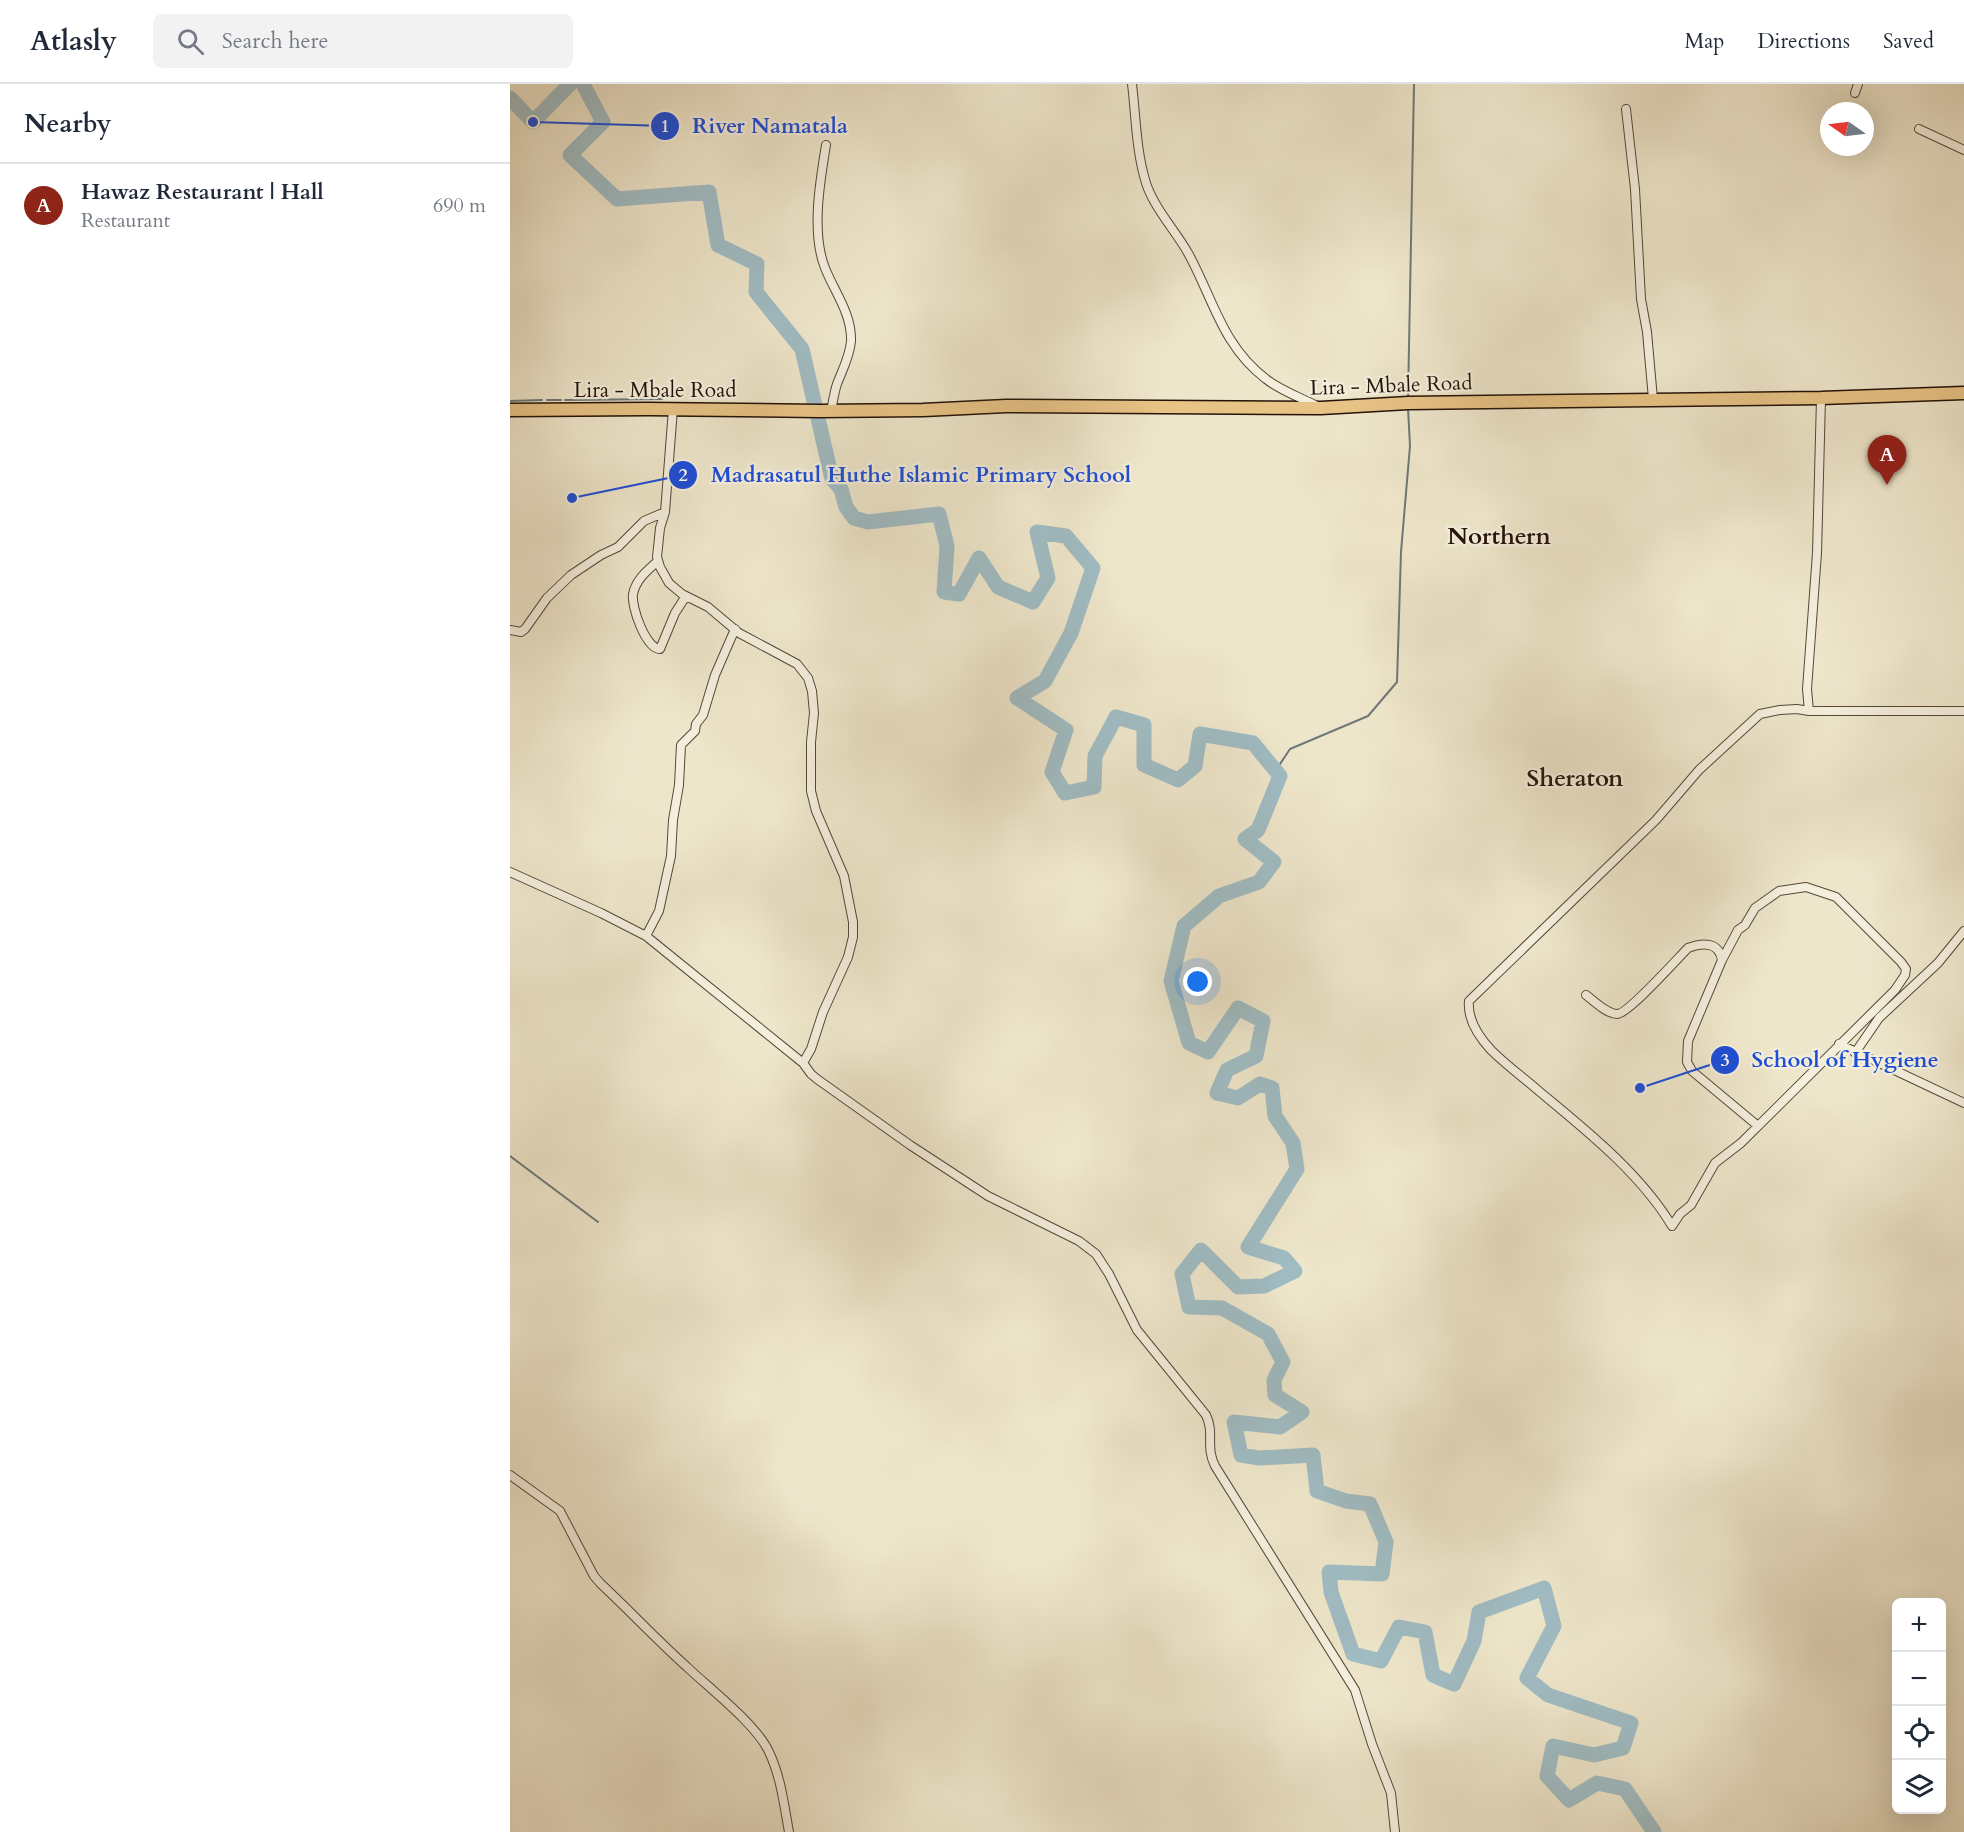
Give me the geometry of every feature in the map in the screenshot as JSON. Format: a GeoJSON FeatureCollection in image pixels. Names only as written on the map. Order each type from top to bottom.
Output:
{"type":"FeatureCollection","features":[{"type":"Feature","properties":{"kind":"main road","name":"Lira - Mbale Road"},"geometry":{"type":"LineString","coordinates":[[510,410],[826,411],[1006,406],[1321,408],[1408,403],[1821,398],[1964,393]]}},
{"type":"Feature","properties":{"kind":"street"},"geometry":{"type":"LineString","coordinates":[[1132,84],[1139,150],[1151,196],[1192,259],[1222,328],[1231,342],[1266,380],[1321,408]]}},
{"type":"Feature","properties":{"kind":"street"},"geometry":{"type":"LineString","coordinates":[[1855,93],[1858,84]]}},
{"type":"Feature","properties":{"kind":"street"},"geometry":{"type":"LineString","coordinates":[[1626,109],[1635,189],[1641,293],[1653,399]]}},
{"type":"Feature","properties":{"kind":"street"},"geometry":{"type":"LineString","coordinates":[[1919,129],[1964,150]]}},
{"type":"Feature","properties":{"kind":"street"},"geometry":{"type":"LineString","coordinates":[[826,145],[820,184],[818,228],[820,246],[825,268],[839,296],[848,322],[851,341],[847,359],[826,411]]}},
{"type":"Feature","properties":{"kind":"street"},"geometry":{"type":"LineString","coordinates":[[1809,711],[1807,689],[1817,553],[1821,398]]}},
{"type":"Feature","properties":{"kind":"street"},"geometry":{"type":"LineString","coordinates":[[673,409],[665,512],[658,544],[658,561],[663,575],[669,583],[686,596],[708,607],[739,633],[797,664],[810,684],[814,709],[811,791],[816,811],[844,876],[853,922],[848,957],[823,1012],[811,1048],[803,1062]]}},
{"type":"Feature","properties":{"kind":"street"},"geometry":{"type":"LineString","coordinates":[[510,630],[521,632],[525,629],[547,598],[571,575],[601,555],[618,548],[644,521],[665,512]]}},
{"type":"Feature","properties":{"kind":"street"},"geometry":{"type":"LineString","coordinates":[[658,561],[639,579],[633,594],[636,614],[649,643],[654,648],[660,649],[675,613],[686,596]]}},
{"type":"Feature","properties":{"kind":"street"},"geometry":{"type":"LineString","coordinates":[[646,936],[658,912],[671,856],[681,745],[695,731],[696,724],[703,715],[715,675],[735,629]]}},
{"type":"Feature","properties":{"kind":"street"},"geometry":{"type":"LineString","coordinates":[[1758,1126],[1692,1071],[1687,1062],[1688,1041],[1722,960],[1738,930],[1745,925],[1755,908],[1770,896],[1785,889],[1798,887],[1819,890],[1836,897],[1900,962],[1906,972],[1895,990],[1741,1143],[1715,1163],[1690,1204],[1672,1226],[1655,1201],[1619,1162],[1491,1049],[1472,1021],[1468,1010],[1469,1001],[1656,820],[1700,770],[1760,714],[1797,709],[1809,711],[1964,711]]}},
{"type":"Feature","properties":{"kind":"street"},"geometry":{"type":"LineString","coordinates":[[510,872],[646,936],[803,1062],[817,1079],[988,1196],[1079,1241],[1096,1254],[1109,1274],[1137,1330],[1206,1415],[1210,1424],[1209,1449],[1215,1466],[1355,1690],[1390,1793],[1395,1832]]}},
{"type":"Feature","properties":{"kind":"street"},"geometry":{"type":"LineString","coordinates":[[1855,1053],[1879,1018],[1938,963],[1964,931]]}},
{"type":"Feature","properties":{"kind":"street"},"geometry":{"type":"LineString","coordinates":[[1586,995],[1612,1013],[1619,1014],[1637,1001],[1688,948],[1697,944],[1712,945],[1717,948],[1722,960]]}},
{"type":"Feature","properties":{"kind":"street"},"geometry":{"type":"LineString","coordinates":[[1839,1044],[1964,1102]]}},
{"type":"Feature","properties":{"kind":"street"},"geometry":{"type":"LineString","coordinates":[[510,1475],[560,1510],[594,1576],[601,1584],[736,1712],[759,1737],[774,1765],[781,1788],[789,1832]]}},
{"type":"Feature","properties":{"kind":"waterway"},"geometry":{"type":"LineString","coordinates":[[510,98],[533,122],[570,84]]}},
{"type":"Feature","properties":{"kind":"waterway"},"geometry":{"type":"LineString","coordinates":[[583,84],[603,122],[570,155],[617,199],[709,192],[718,245],[757,264],[756,292],[802,349],[832,479],[841,489],[846,507],[854,518],[868,522],[939,514],[947,546],[944,592],[959,594],[979,558],[998,587],[1033,602],[1048,578],[1037,532],[1066,536],[1093,568],[1071,633],[1045,681],[1017,698],[1066,730],[1052,772],[1065,793],[1094,787],[1095,756],[1116,717],[1144,725],[1144,765],[1178,780],[1195,766],[1200,734],[1253,743],[1280,776],[1258,830],[1245,839],[1274,862],[1259,882],[1219,896],[1184,926],[1171,981],[1189,1043],[1208,1052],[1238,1008],[1263,1021],[1256,1056],[1227,1070],[1217,1093],[1238,1098],[1260,1084],[1272,1088],[1275,1116],[1293,1143],[1297,1169],[1248,1247],[1284,1258],[1295,1271],[1264,1286],[1238,1287],[1201,1250],[1182,1274],[1189,1307],[1222,1308],[1268,1334],[1283,1362],[1274,1380],[1275,1395],[1302,1412],[1280,1427],[1234,1422],[1241,1455],[1259,1458],[1313,1455],[1317,1491],[1346,1501],[1370,1504],[1386,1542],[1382,1574],[1329,1572],[1331,1592],[1353,1654],[1381,1661],[1399,1627],[1425,1632],[1433,1675],[1454,1684],[1474,1641],[1479,1612],[1544,1588],[1554,1626],[1527,1678],[1548,1695],[1631,1723],[1623,1748],[1594,1755],[1553,1746],[1547,1776],[1569,1800],[1597,1783],[1625,1789],[1654,1832]]}},
{"type":"Feature","properties":{"kind":"waterway"},"geometry":{"type":"LineString","coordinates":[[1408,399],[1414,84]]}},
{"type":"Feature","properties":{"kind":"waterway"},"geometry":{"type":"LineString","coordinates":[[565,400],[662,399]]}},
{"type":"Feature","properties":{"kind":"waterway"},"geometry":{"type":"LineString","coordinates":[[510,401],[542,400]]}},
{"type":"Feature","properties":{"kind":"waterway"},"geometry":{"type":"LineString","coordinates":[[547,400],[561,400]]}},
{"type":"Feature","properties":{"kind":"waterway"},"geometry":{"type":"LineString","coordinates":[[1276,770],[1290,749],[1368,716],[1397,682],[1401,552],[1410,446],[1408,408]]}},
{"type":"Feature","properties":{"kind":"waterway"},"geometry":{"type":"LineString","coordinates":[[510,1156],[598,1222]]}},
{"type":"Feature","properties":{"kind":"place","name":"River Namatala"},"geometry":{"type":"Point","coordinates":[533,122]}},
{"type":"Feature","properties":{"kind":"place","name":"Hawaz Restaurant | Hall"},"geometry":{"type":"Point","coordinates":[1887,485]}},
{"type":"Feature","properties":{"kind":"place","name":"Madrasatul Huthe Islamic Primary School"},"geometry":{"type":"Point","coordinates":[572,498]}},
{"type":"Feature","properties":{"kind":"place","name":"School of Hygiene"},"geometry":{"type":"Point","coordinates":[1640,1088]}},
{"type":"Feature","properties":{"kind":"district","name":"Northern"},"geometry":{"type":"Point","coordinates":[1499,536]}},
{"type":"Feature","properties":{"kind":"district","name":"Sheraton"},"geometry":{"type":"Point","coordinates":[1575,778]}}]}
